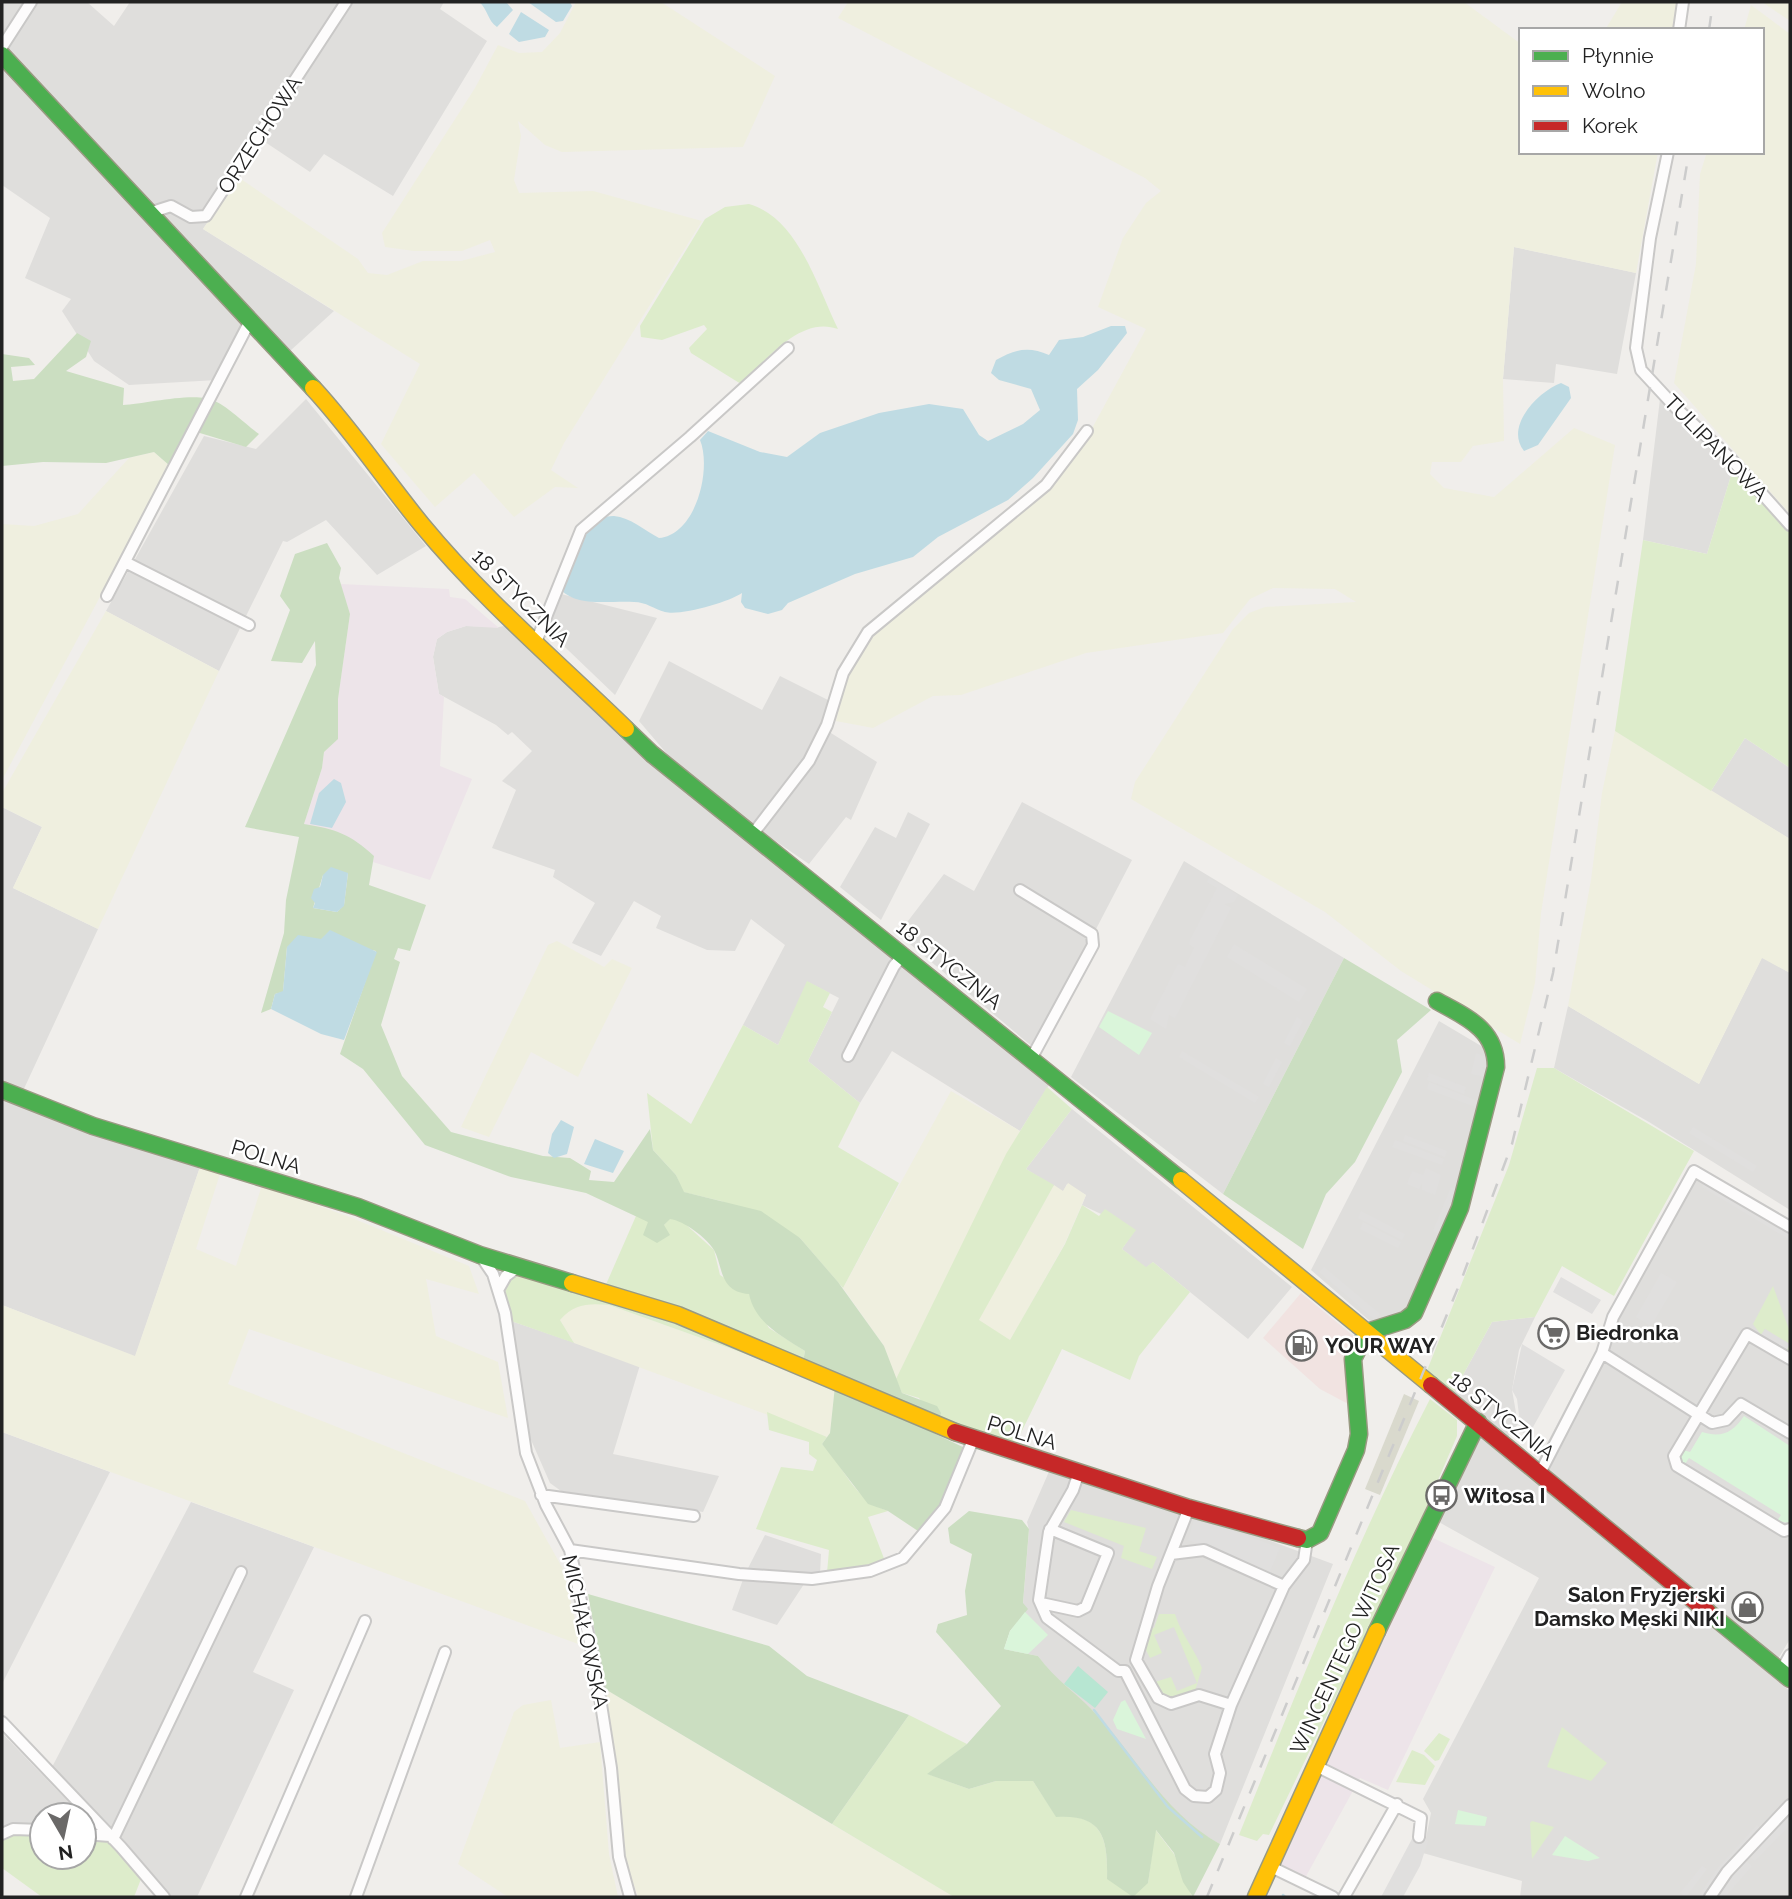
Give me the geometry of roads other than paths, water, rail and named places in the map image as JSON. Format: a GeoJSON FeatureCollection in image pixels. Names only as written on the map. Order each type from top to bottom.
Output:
{"type":"FeatureCollection","features":[{"type":"Feature","properties":{"kind":"street"},"geometry":{"type":"LineString","coordinates":[[2,47],[31,2]]}},
{"type":"Feature","properties":{"kind":"street","name":"ORZECHOWA"},"geometry":{"type":"LineString","coordinates":[[149,213],[171,206],[197,219],[208,213],[346,2]]}},
{"type":"Feature","properties":{"kind":"street"},"geometry":{"type":"LineString","coordinates":[[1679,28],[1683,2]]}},
{"type":"Feature","properties":{"kind":"street","name":"18 STYCZNIA"},"geometry":{"type":"LineString","coordinates":[[2,55],[350,428],[422,525],[455,562],[652,754],[904,955],[1786,1675]]}},
{"type":"Feature","properties":{"kind":"street","name":"TULIPANOWA"},"geometry":{"type":"LineString","coordinates":[[1668,154],[1650,238],[1640,315],[1636,348],[1641,370],[1678,410],[1731,459],[1790,525]]}},
{"type":"Feature","properties":{"kind":"street"},"geometry":{"type":"LineString","coordinates":[[107,596],[251,320]]}},
{"type":"Feature","properties":{"kind":"street"},"geometry":{"type":"LineString","coordinates":[[536,642],[581,530],[690,438],[788,348]]}},
{"type":"Feature","properties":{"kind":"street"},"geometry":{"type":"LineString","coordinates":[[752,835],[809,761],[827,725],[843,673],[868,632],[1046,485],[1087,432]]}},
{"type":"Feature","properties":{"kind":"street"},"geometry":{"type":"LineString","coordinates":[[125,562],[249,625]]}},
{"type":"Feature","properties":{"kind":"street"},"geometry":{"type":"LineString","coordinates":[[1020,890],[1092,934],[1093,945],[1031,1059]]}},
{"type":"Feature","properties":{"kind":"street"},"geometry":{"type":"LineString","coordinates":[[848,1056],[894,967],[904,955]]}},
{"type":"Feature","properties":{"kind":"street"},"geometry":{"type":"LineString","coordinates":[[1079,1472],[1073,1490],[1050,1529],[1044,1548],[1041,1603],[1047,1618],[1118,1671],[1125,1671],[1185,1789],[1194,1796],[1208,1797],[1216,1790],[1220,1773],[1214,1754],[1231,1705],[1284,1586],[1304,1560],[1307,1540],[1320,1532],[1356,1450],[1359,1434],[1353,1359],[1367,1332],[1405,1320],[1414,1313],[1460,1208],[1498,1052],[1490,1034],[1437,1000]]}},
{"type":"Feature","properties":{"kind":"street","name":"POLNA"},"geometry":{"type":"LineString","coordinates":[[2,1090],[93,1126],[358,1207],[480,1255],[678,1315],[973,1440],[1189,1508],[1307,1540]]}},
{"type":"Feature","properties":{"kind":"street"},"geometry":{"type":"LineString","coordinates":[[1539,1473],[1602,1353],[1613,1317],[1694,1171],[1790,1227]]}},
{"type":"Feature","properties":{"kind":"street","name":"MICHAŁOWSKA"},"geometry":{"type":"LineString","coordinates":[[480,1255],[493,1274],[505,1313],[526,1453],[541,1495],[570,1550],[595,1665],[611,1768],[619,1857],[630,1897]]}},
{"type":"Feature","properties":{"kind":"street"},"geometry":{"type":"LineString","coordinates":[[498,1290],[506,1276],[519,1267]]}},
{"type":"Feature","properties":{"kind":"street"},"geometry":{"type":"LineString","coordinates":[[1790,1359],[1747,1334],[1674,1456],[1677,1466],[1784,1531],[1790,1530]]}},
{"type":"Feature","properties":{"kind":"street"},"geometry":{"type":"LineString","coordinates":[[1602,1353],[1712,1423],[1720,1423],[1741,1404],[1790,1433]]}},
{"type":"Feature","properties":{"kind":"street","name":"WINCENTEGO WITOSA"},"geometry":{"type":"LineString","coordinates":[[1255,1897],[1314,1765],[1478,1422]]}},
{"type":"Feature","properties":{"kind":"street"},"geometry":{"type":"LineString","coordinates":[[570,1550],[739,1574],[812,1579],[870,1571],[904,1558],[945,1508],[973,1440]]}},
{"type":"Feature","properties":{"kind":"street"},"geometry":{"type":"LineString","coordinates":[[541,1495],[694,1516]]}},
{"type":"Feature","properties":{"kind":"street"},"geometry":{"type":"LineString","coordinates":[[1189,1508],[1136,1660],[1158,1698],[1171,1704],[1199,1695],[1231,1705]]}},
{"type":"Feature","properties":{"kind":"street"},"geometry":{"type":"LineString","coordinates":[[1041,1603],[1078,1611],[1086,1607],[1108,1553],[1050,1529]]}},
{"type":"Feature","properties":{"kind":"street"},"geometry":{"type":"LineString","coordinates":[[1171,1554],[1204,1550],[1284,1586]]}},
{"type":"Feature","properties":{"kind":"street"},"geometry":{"type":"LineString","coordinates":[[111,1838],[241,1572]]}},
{"type":"Feature","properties":{"kind":"street"},"geometry":{"type":"LineString","coordinates":[[1055,1606],[1055,1624]]}},
{"type":"Feature","properties":{"kind":"street"},"geometry":{"type":"LineString","coordinates":[[246,1897],[365,1621]]}},
{"type":"Feature","properties":{"kind":"street"},"geometry":{"type":"LineString","coordinates":[[356,1897],[445,1652]]}},
{"type":"Feature","properties":{"kind":"street"},"geometry":{"type":"LineString","coordinates":[[1786,1675],[1790,1655]]}},
{"type":"Feature","properties":{"kind":"street"},"geometry":{"type":"LineString","coordinates":[[2,1722],[164,1897]]}},
{"type":"Feature","properties":{"kind":"street"},"geometry":{"type":"LineString","coordinates":[[1314,1765],[1421,1818],[1419,1838]]}},
{"type":"Feature","properties":{"kind":"street"},"geometry":{"type":"LineString","coordinates":[[1344,1897],[1397,1804]]}},
{"type":"Feature","properties":{"kind":"street"},"geometry":{"type":"LineString","coordinates":[[1710,1897],[1727,1872],[1790,1805]]}},
{"type":"Feature","properties":{"kind":"street"},"geometry":{"type":"LineString","coordinates":[[2,1834],[13,1829],[28,1830]]}},
{"type":"Feature","properties":{"kind":"street"},"geometry":{"type":"LineString","coordinates":[[98,1836],[111,1838]]}},
{"type":"Feature","properties":{"kind":"street"},"geometry":{"type":"LineString","coordinates":[[1269,1866],[1333,1897]]}},
{"type":"Feature","properties":{"kind":"water"},"geometry":{"type":"Polygon","coordinates":[[[479,2],[506,2],[513,10],[497,27],[479,2]]]}},
{"type":"Feature","properties":{"kind":"water"},"geometry":{"type":"Polygon","coordinates":[[[528,2],[570,2],[572,6],[563,21],[556,22],[528,2]]]}},
{"type":"Feature","properties":{"kind":"water"},"geometry":{"type":"Polygon","coordinates":[[[521,12],[549,30],[545,37],[519,42],[509,34],[521,12]]]}},
{"type":"Feature","properties":{"kind":"water"},"geometry":{"type":"Polygon","coordinates":[[[1111,326],[1125,326],[1127,333],[1098,370],[1077,389],[1078,420],[1073,434],[1033,478],[1008,500],[938,537],[913,557],[855,574],[788,603],[782,610],[768,614],[745,608],[741,602],[742,593],[705,607],[672,613],[638,602],[586,601],[568,596],[561,590],[579,544],[594,524],[603,518],[614,516],[626,519],[659,538],[672,534],[683,526],[698,499],[704,467],[700,440],[708,431],[760,452],[787,457],[820,433],[879,413],[929,404],[963,409],[979,435],[988,441],[1023,424],[1040,410],[1031,389],[999,380],[991,373],[996,360],[1022,350],[1035,350],[1049,355],[1059,340],[1083,337],[1111,326]]]}},
{"type":"Feature","properties":{"kind":"water"},"geometry":{"type":"Polygon","coordinates":[[[1561,383],[1569,387],[1571,398],[1538,445],[1524,451],[1518,431],[1521,421],[1534,401],[1561,383]]]}},
{"type":"Feature","properties":{"kind":"water"},"geometry":{"type":"Polygon","coordinates":[[[334,779],[341,783],[346,802],[332,828],[310,824],[319,793],[334,779]]]}},
{"type":"Feature","properties":{"kind":"water"},"geometry":{"type":"Polygon","coordinates":[[[331,867],[348,873],[344,906],[337,912],[313,908],[315,903],[311,898],[314,889],[320,887],[323,875],[331,867]]]}},
{"type":"Feature","properties":{"kind":"water"},"geometry":{"type":"Polygon","coordinates":[[[330,930],[377,952],[344,1040],[321,1034],[271,1009],[275,994],[283,991],[287,947],[298,935],[321,939],[330,930]]]}},
{"type":"Feature","properties":{"kind":"water"},"geometry":{"type":"Polygon","coordinates":[[[561,1120],[574,1127],[567,1154],[554,1158],[548,1153],[552,1134],[561,1120]]]}},
{"type":"Feature","properties":{"kind":"water"},"geometry":{"type":"Polygon","coordinates":[[[595,1139],[624,1151],[613,1173],[584,1164],[595,1139]]]}},
{"type":"Feature","properties":{"kind":"waterway"},"geometry":{"type":"LineString","coordinates":[[1094,1710],[1168,1807],[1202,1837]]}},
{"type":"Feature","properties":{"kind":"railway"},"geometry":{"type":"LineString","coordinates":[[1709,28],[1713,2]]}},
{"type":"Feature","properties":{"kind":"railway"},"geometry":{"type":"LineString","coordinates":[[1207,1897],[1462,1278],[1512,1144],[1553,973],[1689,154]]}},
{"type":"Feature","properties":{"kind":"place","name":"Biedronka"},"geometry":{"type":"Point","coordinates":[1553,1333]}},
{"type":"Feature","properties":{"kind":"place","name":"YOUR WAY"},"geometry":{"type":"Point","coordinates":[1302,1346]}},
{"type":"Feature","properties":{"kind":"place","name":"Witosa I"},"geometry":{"type":"Point","coordinates":[1441,1496]}},
{"type":"Feature","properties":{"kind":"place","name":"Salon Fryzjerski Damsko Męski NIKI"},"geometry":{"type":"Point","coordinates":[1748,1607]}}]}
